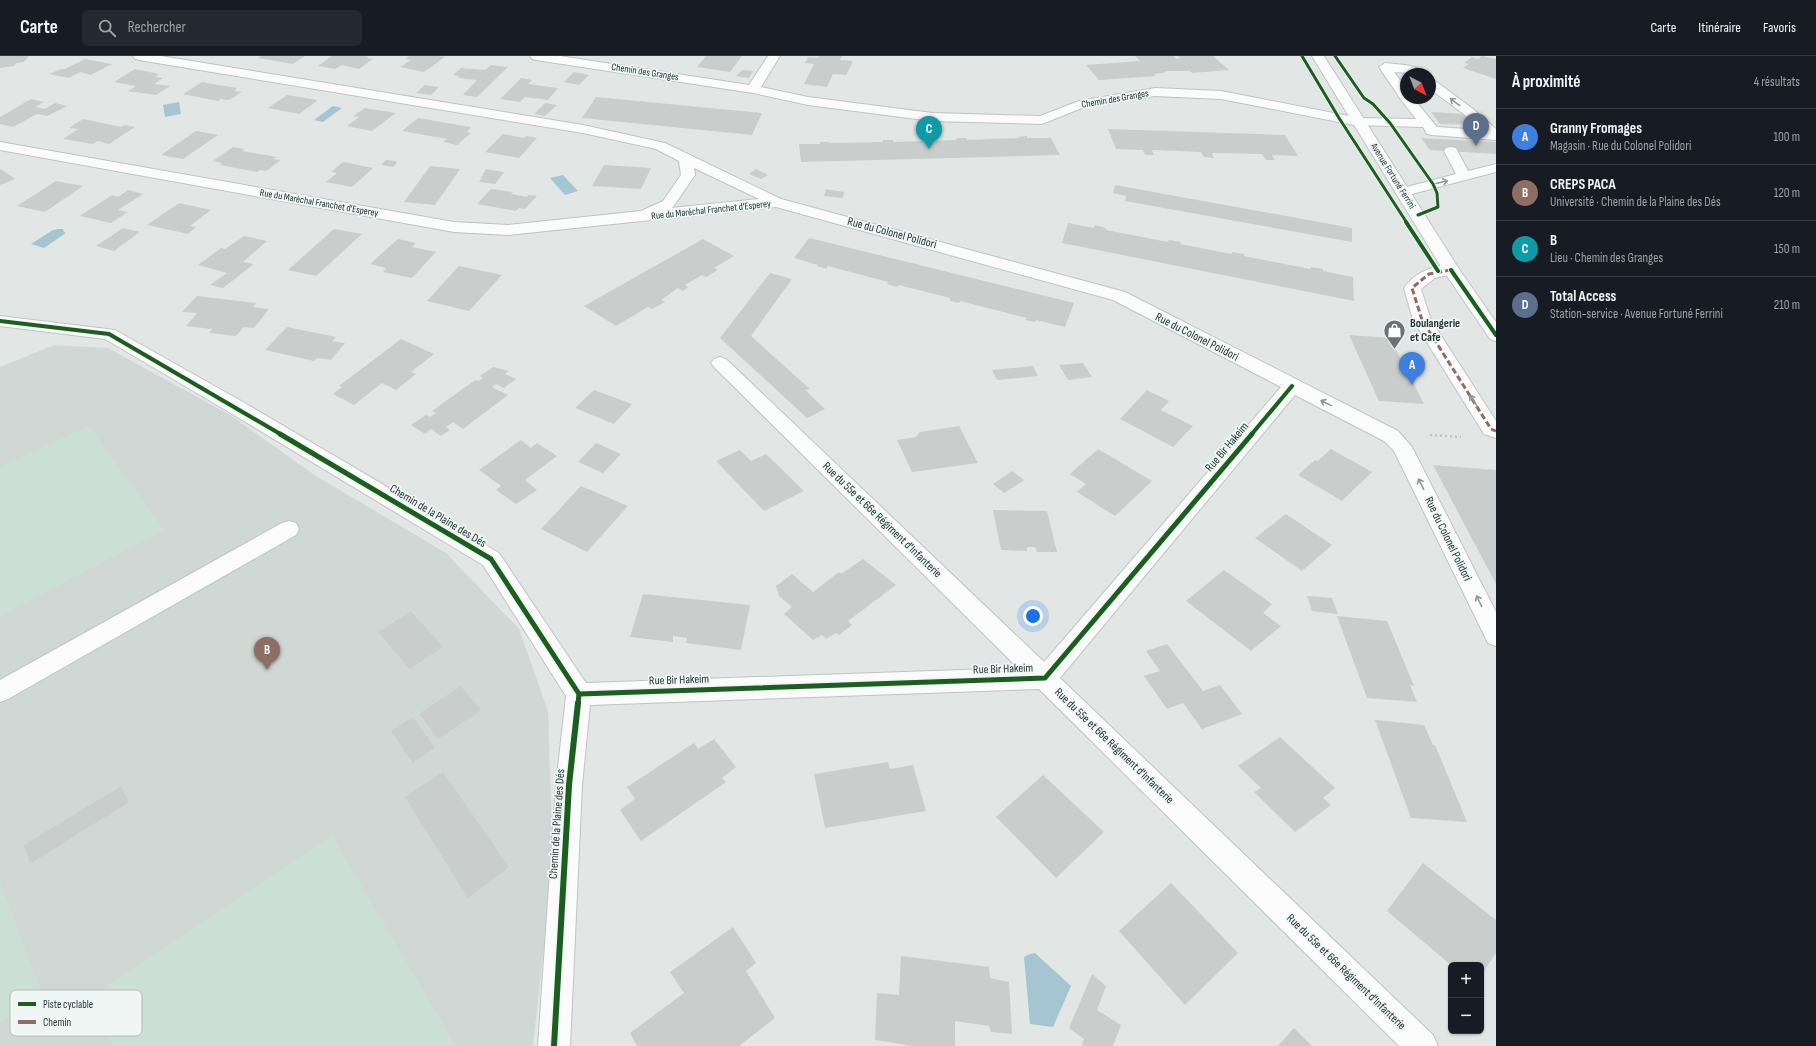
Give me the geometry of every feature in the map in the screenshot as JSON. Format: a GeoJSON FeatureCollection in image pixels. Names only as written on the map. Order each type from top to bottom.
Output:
{"type":"FeatureCollection","features":[{"type":"Feature","properties":{"kind":"street","name":"Rue du Maréchal Franchet d'Esperey"},"geometry":{"type":"LineString","coordinates":[[139,56],[583,129],[660,146],[776,202]]}},
{"type":"Feature","properties":{"kind":"street","name":"Chemin des Granges"},"geometry":{"type":"LineString","coordinates":[[536,56],[551,57],[753,90],[808,101],[932,117],[1042,120],[1079,105],[1155,92],[1213,95],[1359,122]]}},
{"type":"Feature","properties":{"kind":"street"},"geometry":{"type":"LineString","coordinates":[[753,90],[774,56]]}},
{"type":"Feature","properties":{"kind":"street","name":"Avenue Fortuné Ferrini"},"geometry":{"type":"LineString","coordinates":[[1318,56],[1404,192],[1451,270],[1496,335]]}},
{"type":"Feature","properties":{"kind":"street","name":"Rue du Maréchal Franchet d'Esperey"},"geometry":{"type":"LineString","coordinates":[[0,146],[454,227],[508,230],[776,202]]}},
{"type":"Feature","properties":{"kind":"street","name":"Rue du Maréchal Franchet d'Esperey"},"geometry":{"type":"LineString","coordinates":[[641,217],[668,204],[688,175],[686,159]]}},
{"type":"Feature","properties":{"kind":"street","name":"Rue du Colonel Polidori"},"geometry":{"type":"LineString","coordinates":[[776,202],[1119,296],[1391,436],[1402,447],[1496,636]]}},
{"type":"Feature","properties":{"kind":"street"},"geometry":{"type":"LineString","coordinates":[[1451,270],[1438,270],[1426,275],[1412,288],[1422,320],[1491,429],[1496,431]]}},
{"type":"Feature","properties":{"kind":"street","name":"Chemin de la Plaine des Dés"},"geometry":{"type":"LineString","coordinates":[[0,321],[109,334],[491,559],[579,694],[569,785],[554,1046]]}},
{"type":"Feature","properties":{"kind":"street","name":"Rue du 55e et 66e Régiment d'Infanterie"},"geometry":{"type":"LineString","coordinates":[[720,363],[1422,1046]]}},
{"type":"Feature","properties":{"kind":"street","name":"Rue Bir Hakeim"},"geometry":{"type":"LineString","coordinates":[[579,694],[1045,678],[1292,386]]}},
{"type":"Feature","properties":{"kind":"lane"},"geometry":{"type":"LineString","coordinates":[[1400,69],[1385,67],[1400,89]]}},
{"type":"Feature","properties":{"kind":"lane"},"geometry":{"type":"LineString","coordinates":[[1436,87],[1469,112],[1496,135]]}},
{"type":"Feature","properties":{"kind":"lane"},"geometry":{"type":"LineString","coordinates":[[1411,104],[1433,131]]}},
{"type":"Feature","properties":{"kind":"lane"},"geometry":{"type":"LineString","coordinates":[[1359,122],[1433,131],[1496,135]]}},
{"type":"Feature","properties":{"kind":"lane"},"geometry":{"type":"LineString","coordinates":[[1451,152],[1464,176]]}},
{"type":"Feature","properties":{"kind":"lane"},"geometry":{"type":"LineString","coordinates":[[1404,192],[1496,168]]}},
{"type":"Feature","properties":{"kind":"lane"},"geometry":{"type":"LineString","coordinates":[[0,692],[289,529]]}},
{"type":"Feature","properties":{"kind":"path"},"geometry":{"type":"LineString","coordinates":[[1429,435],[1467,437]]}},
{"type":"Feature","properties":{"kind":"shaded area"},"geometry":{"type":"Polygon","coordinates":[[[54,345],[108,348],[230,415],[316,476],[446,553],[519,629],[548,711],[553,865],[533,1046],[0,1046],[0,367],[54,345]]]}},
{"type":"Feature","properties":{"kind":"green space"},"geometry":{"type":"Polygon","coordinates":[[[89,426],[164,530],[0,616],[0,467],[89,426]]]}},
{"type":"Feature","properties":{"kind":"green space"},"geometry":{"type":"Polygon","coordinates":[[[332,836],[456,1046],[113,1046],[109,1036],[142,1036],[142,990],[101,990],[332,836]]]}},
{"type":"Feature","properties":{"kind":"green space"},"geometry":{"type":"Polygon","coordinates":[[[0,882],[40,990],[10,990],[10,1016],[0,1023],[0,882]]]}},
{"type":"Feature","properties":{"kind":"water"},"geometry":{"type":"Polygon","coordinates":[[[179,102],[181,114],[165,117],[163,105],[179,102]]]}},
{"type":"Feature","properties":{"kind":"water"},"geometry":{"type":"Polygon","coordinates":[[[333,106],[342,108],[323,122],[314,120],[333,106]]]}},
{"type":"Feature","properties":{"kind":"water"},"geometry":{"type":"Polygon","coordinates":[[[563,175],[578,191],[565,195],[550,178],[563,175]]]}},
{"type":"Feature","properties":{"kind":"water"},"geometry":{"type":"Polygon","coordinates":[[[63,229],[66,233],[44,248],[31,244],[53,230],[63,229]]]}},
{"type":"Feature","properties":{"kind":"water"},"geometry":{"type":"Polygon","coordinates":[[[1035,953],[1071,986],[1053,1027],[1030,1024],[1024,957],[1035,953]]]}},
{"type":"Feature","properties":{"kind":"building"},"geometry":{"type":"Polygon","coordinates":[[[0,56],[29,56],[24,62],[17,63],[14,66],[0,68],[0,56]]]}},
{"type":"Feature","properties":{"kind":"building"},"geometry":{"type":"Polygon","coordinates":[[[261,56],[305,56],[293,64],[258,58],[261,56]]]}},
{"type":"Feature","properties":{"kind":"building"},"geometry":{"type":"Polygon","coordinates":[[[332,56],[364,56],[373,59],[359,69],[342,65],[335,69],[318,66],[332,56]]]}},
{"type":"Feature","properties":{"kind":"building"},"geometry":{"type":"Polygon","coordinates":[[[409,56],[445,57],[424,72],[400,67],[411,60],[405,59],[409,56]]]}},
{"type":"Feature","properties":{"kind":"building"},"geometry":{"type":"Polygon","coordinates":[[[706,56],[742,56],[730,72],[697,67],[706,56]]]}},
{"type":"Feature","properties":{"kind":"building"},"geometry":{"type":"Polygon","coordinates":[[[819,56],[842,56],[840,60],[853,61],[846,75],[833,74],[827,87],[804,84],[814,64],[805,63],[808,57],[818,58],[819,56]]]}},
{"type":"Feature","properties":{"kind":"building"},"geometry":{"type":"Polygon","coordinates":[[[1135,56],[1174,56],[1176,59],[1180,58],[1178,56],[1213,56],[1229,70],[1192,73],[1190,71],[1166,71],[1163,73],[1154,74],[1156,76],[1099,80],[1086,65],[1140,61],[1135,56]]]}},
{"type":"Feature","properties":{"kind":"building"},"geometry":{"type":"Polygon","coordinates":[[[1482,56],[1496,59],[1496,79],[1463,68],[1469,64],[1464,63],[1472,57],[1478,59],[1482,56]]]}},
{"type":"Feature","properties":{"kind":"building"},"geometry":{"type":"Polygon","coordinates":[[[85,59],[112,64],[91,75],[80,72],[69,78],[49,74],[65,69],[85,59]]]}},
{"type":"Feature","properties":{"kind":"building"},"geometry":{"type":"Polygon","coordinates":[[[491,65],[508,67],[477,97],[463,95],[477,80],[458,78],[459,76],[453,75],[461,68],[485,70],[491,65]]]}},
{"type":"Feature","properties":{"kind":"building"},"geometry":{"type":"Polygon","coordinates":[[[135,69],[159,74],[155,77],[163,78],[154,84],[170,86],[156,95],[128,91],[136,86],[114,82],[135,69]]]}},
{"type":"Feature","properties":{"kind":"building"},"geometry":{"type":"Polygon","coordinates":[[[742,70],[753,71],[749,78],[736,76],[742,70]]]}},
{"type":"Feature","properties":{"kind":"building"},"geometry":{"type":"Polygon","coordinates":[[[574,72],[589,75],[579,85],[564,82],[574,72]]]}},
{"type":"Feature","properties":{"kind":"building"},"geometry":{"type":"Polygon","coordinates":[[[521,78],[532,80],[528,84],[558,88],[548,100],[525,97],[520,102],[500,99],[521,78]]]}},
{"type":"Feature","properties":{"kind":"building"},"geometry":{"type":"Polygon","coordinates":[[[202,82],[237,88],[234,91],[242,92],[229,100],[221,99],[218,101],[183,94],[202,82]]]}},
{"type":"Feature","properties":{"kind":"building"},"geometry":{"type":"Polygon","coordinates":[[[425,85],[439,87],[431,95],[416,93],[425,85]]]}},
{"type":"Feature","properties":{"kind":"building"},"geometry":{"type":"Polygon","coordinates":[[[287,95],[318,100],[299,114],[268,108],[287,95]]]}},
{"type":"Feature","properties":{"kind":"building"},"geometry":{"type":"Polygon","coordinates":[[[596,97],[762,113],[752,135],[582,118],[596,97]]]}},
{"type":"Feature","properties":{"kind":"building"},"geometry":{"type":"Polygon","coordinates":[[[31,99],[44,102],[35,107],[45,109],[55,103],[67,106],[47,116],[37,114],[13,127],[0,124],[0,117],[31,99]]]}},
{"type":"Feature","properties":{"kind":"building"},"geometry":{"type":"Polygon","coordinates":[[[545,103],[557,105],[545,116],[534,114],[545,103]]]}},
{"type":"Feature","properties":{"kind":"building"},"geometry":{"type":"Polygon","coordinates":[[[365,108],[396,113],[372,131],[347,126],[359,117],[353,116],[365,108]]]}},
{"type":"Feature","properties":{"kind":"building"},"geometry":{"type":"Polygon","coordinates":[[[1431,112],[1465,114],[1475,125],[1440,124],[1431,112]]]}},
{"type":"Feature","properties":{"kind":"building"},"geometry":{"type":"Polygon","coordinates":[[[418,118],[471,127],[467,132],[471,133],[457,145],[443,142],[447,139],[402,131],[418,118]]]}},
{"type":"Feature","properties":{"kind":"building"},"geometry":{"type":"Polygon","coordinates":[[[83,119],[121,127],[125,125],[135,127],[109,144],[98,141],[93,144],[63,139],[78,129],[69,128],[83,119]]]}},
{"type":"Feature","properties":{"kind":"building"},"geometry":{"type":"Polygon","coordinates":[[[1108,129],[1285,135],[1298,156],[1272,155],[1275,160],[1266,160],[1262,154],[1212,153],[1214,158],[1204,157],[1201,152],[1152,150],[1154,155],[1145,155],[1143,150],[1116,149],[1108,129]]]}},
{"type":"Feature","properties":{"kind":"building"},"geometry":{"type":"Polygon","coordinates":[[[196,131],[218,135],[183,159],[161,155],[196,131]]]}},
{"type":"Feature","properties":{"kind":"building"},"geometry":{"type":"Polygon","coordinates":[[[503,134],[524,138],[526,136],[537,138],[519,158],[485,152],[503,134]]]}},
{"type":"Feature","properties":{"kind":"building"},"geometry":{"type":"Polygon","coordinates":[[[1027,136],[1027,138],[1051,138],[1060,155],[801,162],[799,144],[820,144],[820,142],[883,142],[883,140],[893,140],[893,142],[957,140],[956,138],[966,138],[967,140],[1019,138],[1018,137],[1027,136]]]}},
{"type":"Feature","properties":{"kind":"building"},"geometry":{"type":"Polygon","coordinates":[[[1421,138],[1496,142],[1496,154],[1430,150],[1421,138]]]}},
{"type":"Feature","properties":{"kind":"building"},"geometry":{"type":"Polygon","coordinates":[[[233,147],[245,149],[242,151],[277,157],[273,159],[281,160],[266,171],[260,170],[258,172],[220,165],[222,163],[213,161],[233,147]]]}},
{"type":"Feature","properties":{"kind":"building"},"geometry":{"type":"Polygon","coordinates":[[[386,160],[395,161],[397,163],[393,167],[381,165],[386,160]]]}},
{"type":"Feature","properties":{"kind":"building"},"geometry":{"type":"Polygon","coordinates":[[[343,162],[373,168],[352,187],[326,182],[337,173],[331,172],[343,162]]]}},
{"type":"Feature","properties":{"kind":"building"},"geometry":{"type":"Polygon","coordinates":[[[604,165],[651,168],[641,189],[592,186],[604,165]]]}},
{"type":"Feature","properties":{"kind":"building"},"geometry":{"type":"Polygon","coordinates":[[[430,166],[460,169],[435,205],[404,202],[430,166]]]}},
{"type":"Feature","properties":{"kind":"building"},"geometry":{"type":"Polygon","coordinates":[[[0,169],[11,176],[15,179],[0,185],[0,169]]]}},
{"type":"Feature","properties":{"kind":"building"},"geometry":{"type":"Polygon","coordinates":[[[486,169],[504,172],[495,184],[479,182],[486,169]]]}},
{"type":"Feature","properties":{"kind":"building"},"geometry":{"type":"Polygon","coordinates":[[[756,169],[768,175],[761,179],[749,174],[756,169]]]}},
{"type":"Feature","properties":{"kind":"building"},"geometry":{"type":"Polygon","coordinates":[[[56,181],[83,186],[45,212],[17,206],[56,181]]]}},
{"type":"Feature","properties":{"kind":"building"},"geometry":{"type":"Polygon","coordinates":[[[1115,185],[1352,228],[1352,242],[1125,201],[1126,196],[1113,193],[1115,185]]]}},
{"type":"Feature","properties":{"kind":"building"},"geometry":{"type":"Polygon","coordinates":[[[491,189],[513,192],[511,194],[527,197],[528,195],[537,196],[525,209],[519,208],[516,211],[477,204],[491,189]]]}},
{"type":"Feature","properties":{"kind":"building"},"geometry":{"type":"Polygon","coordinates":[[[826,189],[844,192],[843,198],[824,196],[826,189]]]}},
{"type":"Feature","properties":{"kind":"building"},"geometry":{"type":"Polygon","coordinates":[[[128,190],[143,194],[118,210],[128,212],[111,223],[80,216],[112,195],[118,197],[128,190]]]}},
{"type":"Feature","properties":{"kind":"building"},"geometry":{"type":"Polygon","coordinates":[[[179,203],[211,210],[190,226],[196,227],[188,234],[147,225],[179,203]]]}},
{"type":"Feature","properties":{"kind":"building"},"geometry":{"type":"Polygon","coordinates":[[[1068,223],[1094,228],[1095,225],[1106,228],[1106,230],[1168,242],[1169,240],[1181,242],[1180,244],[1232,254],[1232,252],[1244,254],[1244,256],[1310,269],[1311,267],[1323,269],[1323,271],[1353,277],[1354,301],[1062,243],[1068,223]]]}},
{"type":"Feature","properties":{"kind":"building"},"geometry":{"type":"Polygon","coordinates":[[[123,228],[140,232],[114,251],[96,246],[123,228]]]}},
{"type":"Feature","properties":{"kind":"building"},"geometry":{"type":"Polygon","coordinates":[[[334,229],[362,234],[316,276],[288,270],[334,229]]]}},
{"type":"Feature","properties":{"kind":"building"},"geometry":{"type":"Polygon","coordinates":[[[244,236],[267,241],[243,262],[254,264],[223,288],[210,285],[227,273],[198,265],[221,248],[225,249],[244,236]]]}},
{"type":"Feature","properties":{"kind":"building"},"geometry":{"type":"Polygon","coordinates":[[[809,238],[1074,303],[1065,327],[1036,320],[1035,322],[1025,320],[1027,318],[960,301],[959,303],[950,301],[950,298],[899,285],[897,287],[887,284],[888,282],[828,266],[826,269],[794,258],[809,238]]]}},
{"type":"Feature","properties":{"kind":"building"},"geometry":{"type":"Polygon","coordinates":[[[398,239],[416,243],[412,247],[436,252],[412,278],[383,272],[386,268],[370,264],[398,239]]]}},
{"type":"Feature","properties":{"kind":"building"},"geometry":{"type":"Polygon","coordinates":[[[703,239],[734,256],[714,268],[718,270],[706,277],[702,275],[685,285],[688,287],[683,291],[678,288],[661,300],[665,302],[652,309],[648,307],[616,326],[584,306],[703,239]]]}},
{"type":"Feature","properties":{"kind":"building"},"geometry":{"type":"Polygon","coordinates":[[[459,266],[502,275],[469,311],[427,301],[459,266]]]}},
{"type":"Feature","properties":{"kind":"building"},"geometry":{"type":"Polygon","coordinates":[[[770,273],[792,279],[751,336],[810,389],[805,390],[825,409],[807,418],[720,338],[770,273]]]}},
{"type":"Feature","properties":{"kind":"building"},"geometry":{"type":"Polygon","coordinates":[[[197,296],[256,303],[253,307],[269,309],[254,328],[244,327],[236,336],[209,333],[212,329],[186,326],[197,313],[182,312],[197,296]]]}},
{"type":"Feature","properties":{"kind":"building"},"geometry":{"type":"Polygon","coordinates":[[[287,327],[336,337],[332,341],[345,343],[331,360],[317,358],[314,361],[265,350],[287,327]]]}},
{"type":"Feature","properties":{"kind":"building"},"geometry":{"type":"Polygon","coordinates":[[[1349,335],[1390,338],[1424,404],[1379,401],[1349,335]]]}},
{"type":"Feature","properties":{"kind":"building"},"geometry":{"type":"Polygon","coordinates":[[[401,339],[434,354],[411,372],[416,374],[396,390],[382,383],[354,405],[333,394],[342,387],[339,386],[401,339]]]}},
{"type":"Feature","properties":{"kind":"building"},"geometry":{"type":"Polygon","coordinates":[[[1083,363],[1092,377],[1068,380],[1059,365],[1083,363]]]}},
{"type":"Feature","properties":{"kind":"building"},"geometry":{"type":"Polygon","coordinates":[[[1033,366],[1038,376],[997,380],[992,370],[1033,366]]]}},
{"type":"Feature","properties":{"kind":"building"},"geometry":{"type":"Polygon","coordinates":[[[493,367],[509,371],[505,374],[516,379],[504,388],[496,384],[492,387],[508,395],[463,429],[453,422],[446,427],[450,430],[441,436],[431,429],[425,434],[411,425],[426,415],[430,417],[436,413],[432,411],[475,380],[479,381],[483,378],[480,376],[493,367]]]}},
{"type":"Feature","properties":{"kind":"building"},"geometry":{"type":"Polygon","coordinates":[[[594,390],[632,404],[614,424],[575,408],[594,390]]]}},
{"type":"Feature","properties":{"kind":"building"},"geometry":{"type":"Polygon","coordinates":[[[1147,390],[1169,401],[1161,410],[1193,426],[1173,447],[1120,419],[1147,390]]]}},
{"type":"Feature","properties":{"kind":"building"},"geometry":{"type":"Polygon","coordinates":[[[959,426],[978,463],[912,472],[897,440],[916,437],[920,432],[959,426]]]}},
{"type":"Feature","properties":{"kind":"building"},"geometry":{"type":"Polygon","coordinates":[[[521,440],[531,448],[537,443],[557,456],[525,480],[537,490],[516,504],[496,490],[501,486],[479,470],[521,440]]]}},
{"type":"Feature","properties":{"kind":"building"},"geometry":{"type":"Polygon","coordinates":[[[596,443],[621,454],[603,473],[578,462],[596,443]]]}},
{"type":"Feature","properties":{"kind":"building"},"geometry":{"type":"Polygon","coordinates":[[[1098,449],[1152,481],[1115,516],[1077,492],[1086,484],[1070,474],[1098,449]]]}},
{"type":"Feature","properties":{"kind":"building"},"geometry":{"type":"Polygon","coordinates":[[[1331,449],[1372,472],[1342,501],[1298,475],[1315,460],[1318,461],[1331,449]]]}},
{"type":"Feature","properties":{"kind":"building"},"geometry":{"type":"Polygon","coordinates":[[[740,450],[751,461],[766,454],[804,491],[764,511],[716,461],[740,450]]]}},
{"type":"Feature","properties":{"kind":"building"},"geometry":{"type":"Polygon","coordinates":[[[1433,465],[1496,470],[1496,584],[1433,465]]]}},
{"type":"Feature","properties":{"kind":"building"},"geometry":{"type":"Polygon","coordinates":[[[1012,471],[1024,480],[1004,493],[993,484],[1012,471]]]}},
{"type":"Feature","properties":{"kind":"building"},"geometry":{"type":"Polygon","coordinates":[[[581,486],[628,506],[587,552],[541,529],[581,486]]]}},
{"type":"Feature","properties":{"kind":"building"},"geometry":{"type":"Polygon","coordinates":[[[993,510],[1047,511],[1057,552],[1037,552],[1035,547],[1027,547],[1027,551],[1001,550],[993,510]]]}},
{"type":"Feature","properties":{"kind":"building"},"geometry":{"type":"Polygon","coordinates":[[[1286,514],[1332,545],[1302,571],[1255,538],[1286,514]]]}},
{"type":"Feature","properties":{"kind":"building"},"geometry":{"type":"Polygon","coordinates":[[[863,559],[896,585],[848,621],[852,625],[839,635],[836,633],[826,639],[822,635],[813,640],[784,614],[792,607],[779,596],[776,586],[792,574],[813,592],[839,572],[841,574],[863,559]]]}},
{"type":"Feature","properties":{"kind":"building"},"geometry":{"type":"Polygon","coordinates":[[[1224,570],[1272,604],[1263,613],[1281,626],[1251,651],[1186,601],[1224,570]]]}},
{"type":"Feature","properties":{"kind":"building"},"geometry":{"type":"Polygon","coordinates":[[[643,594],[750,605],[741,650],[686,643],[687,638],[673,636],[673,642],[630,637],[643,594]]]}},
{"type":"Feature","properties":{"kind":"building"},"geometry":{"type":"Polygon","coordinates":[[[1307,596],[1332,598],[1338,614],[1312,611],[1307,596]]]}},
{"type":"Feature","properties":{"kind":"building"},"geometry":{"type":"Polygon","coordinates":[[[411,611],[443,647],[410,669],[378,632],[411,611]]]}},
{"type":"Feature","properties":{"kind":"building"},"geometry":{"type":"Polygon","coordinates":[[[1337,616],[1387,621],[1414,686],[1410,685],[1417,702],[1367,698],[1337,616]]]}},
{"type":"Feature","properties":{"kind":"building"},"geometry":{"type":"Polygon","coordinates":[[[1167,644],[1203,691],[1220,685],[1242,714],[1202,729],[1183,703],[1167,709],[1144,676],[1160,671],[1146,651],[1167,644]]]}},
{"type":"Feature","properties":{"kind":"building"},"geometry":{"type":"Polygon","coordinates":[[[461,686],[481,710],[438,739],[419,714],[461,686]]]}},
{"type":"Feature","properties":{"kind":"building"},"geometry":{"type":"Polygon","coordinates":[[[413,717],[435,748],[413,763],[391,731],[413,717]]]}},
{"type":"Feature","properties":{"kind":"building"},"geometry":{"type":"Polygon","coordinates":[[[1375,720],[1424,725],[1433,745],[1435,745],[1467,822],[1411,818],[1375,720]]]}},
{"type":"Feature","properties":{"kind":"building"},"geometry":{"type":"Polygon","coordinates":[[[1280,737],[1335,788],[1323,798],[1331,805],[1295,832],[1254,792],[1261,788],[1238,766],[1280,737]]]}},
{"type":"Feature","properties":{"kind":"building"},"geometry":{"type":"Polygon","coordinates":[[[714,739],[736,767],[722,778],[726,782],[641,841],[620,810],[635,799],[627,787],[694,743],[698,749],[714,739]]]}},
{"type":"Feature","properties":{"kind":"building"},"geometry":{"type":"Polygon","coordinates":[[[888,762],[890,769],[913,765],[926,811],[825,828],[814,774],[888,762]]]}},
{"type":"Feature","properties":{"kind":"building"},"geometry":{"type":"Polygon","coordinates":[[[443,772],[509,867],[468,898],[405,797],[443,772]]]}},
{"type":"Feature","properties":{"kind":"building"},"geometry":{"type":"Polygon","coordinates":[[[1043,775],[1104,832],[1056,878],[996,817],[1043,775]]]}},
{"type":"Feature","properties":{"kind":"building"},"geometry":{"type":"Polygon","coordinates":[[[121,786],[129,802],[30,864],[24,845],[121,786]]]}},
{"type":"Feature","properties":{"kind":"building"},"geometry":{"type":"Polygon","coordinates":[[[1423,863],[1496,920],[1496,953],[1484,971],[1484,962],[1448,962],[1387,911],[1423,863]]]}},
{"type":"Feature","properties":{"kind":"building"},"geometry":{"type":"Polygon","coordinates":[[[1171,883],[1238,953],[1185,1005],[1119,931],[1171,883]]]}},
{"type":"Feature","properties":{"kind":"building"},"geometry":{"type":"Polygon","coordinates":[[[733,927],[756,963],[746,971],[775,1018],[739,1046],[637,1046],[630,1033],[684,993],[670,972],[733,927]]]}},
{"type":"Feature","properties":{"kind":"building"},"geometry":{"type":"Polygon","coordinates":[[[901,956],[989,967],[990,978],[1009,982],[1012,1034],[991,1032],[989,1026],[955,1021],[955,1046],[913,1046],[875,1040],[877,993],[899,995],[901,956]]]}},
{"type":"Feature","properties":{"kind":"building"},"geometry":{"type":"Polygon","coordinates":[[[1092,974],[1106,986],[1097,1010],[1121,1025],[1113,1046],[1082,1046],[1084,1039],[1069,1028],[1092,974]]]}},
{"type":"Feature","properties":{"kind":"building"},"geometry":{"type":"Polygon","coordinates":[[[1294,1028],[1312,1046],[1278,1046],[1294,1028]]]}},
{"type":"Feature","properties":{"kind":"marked path"},"geometry":{"type":"LineString","coordinates":[[1451,270],[1438,271],[1429,274],[1412,288],[1422,320],[1491,429],[1496,431]]}},
{"type":"Feature","properties":{"kind":"cycle path"},"geometry":{"type":"LineString","coordinates":[[1302,56],[1339,118],[1438,271]]}},
{"type":"Feature","properties":{"kind":"cycle path"},"geometry":{"type":"LineString","coordinates":[[1335,56],[1364,98],[1373,104],[1390,123],[1433,184],[1437,193],[1438,207],[1418,215]]}},
{"type":"Feature","properties":{"kind":"cycle path"},"geometry":{"type":"LineString","coordinates":[[1451,270],[1496,335]]}},
{"type":"Feature","properties":{"kind":"cycle path"},"geometry":{"type":"LineString","coordinates":[[0,321],[109,334],[236,407],[491,559],[579,694],[569,785],[554,1046]]}},
{"type":"Feature","properties":{"kind":"cycle path"},"geometry":{"type":"LineString","coordinates":[[579,694],[1045,678],[1292,386]]}},
{"type":"Feature","properties":{"kind":"place","name":"Total Access"},"geometry":{"type":"Point","coordinates":[1476,146]}},
{"type":"Feature","properties":{"kind":"place","name":"B"},"geometry":{"type":"Point","coordinates":[929,149]}},
{"type":"Feature","properties":{"kind":"place","name":"Boulangerie et Cafe"},"geometry":{"type":"Point","coordinates":[1395,350]}},
{"type":"Feature","properties":{"kind":"place","name":"Granny Fromages"},"geometry":{"type":"Point","coordinates":[1412,385]}},
{"type":"Feature","properties":{"kind":"place","name":"CREPS PACA"},"geometry":{"type":"Point","coordinates":[267,670]}}]}
